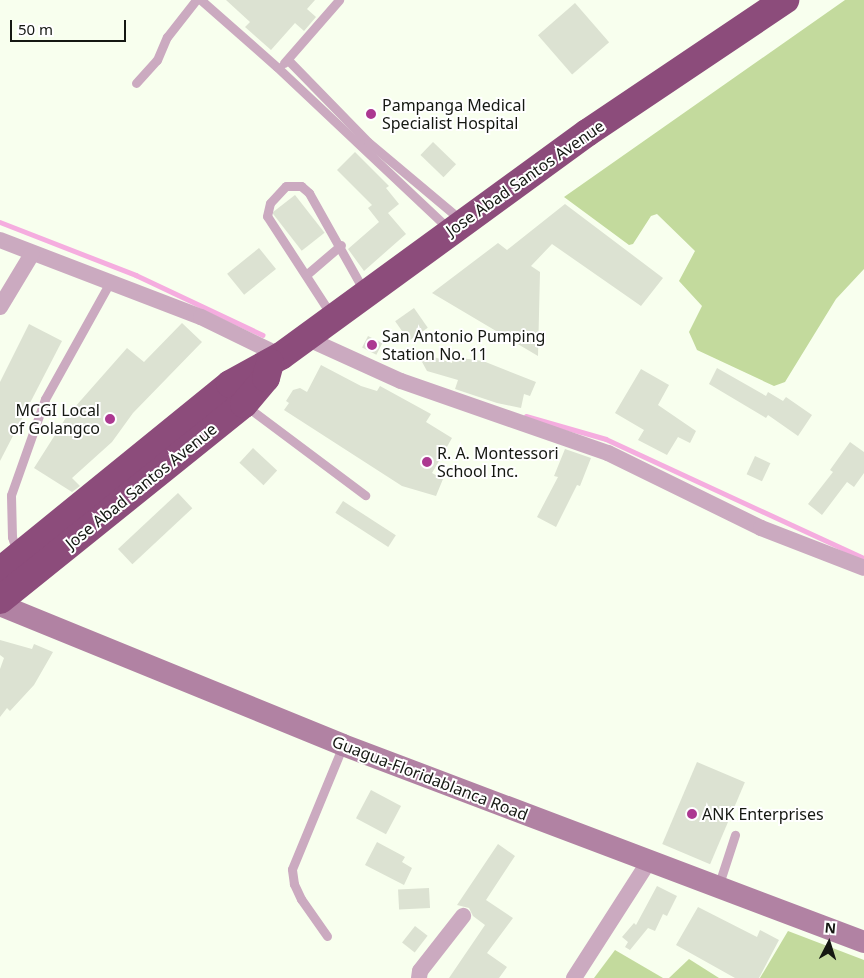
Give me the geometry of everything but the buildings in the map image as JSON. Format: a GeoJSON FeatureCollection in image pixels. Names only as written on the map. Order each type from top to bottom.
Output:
{"type":"FeatureCollection","features":[{"type":"Feature","properties":{"kind":"highway","name":"Jose Abad Santos Avenue"},"geometry":{"type":"LineString","coordinates":[[9,564],[117,472],[230,384],[275,359],[306,338],[587,133],[785,0]]}},
{"type":"Feature","properties":{"kind":"highway","name":"Jose Abad Santos Avenue"},"geometry":{"type":"LineString","coordinates":[[0,600],[244,404],[266,378],[275,359]]}},
{"type":"Feature","properties":{"kind":"main road","name":"Guagua-Floridablanca Road"},"geometry":{"type":"LineString","coordinates":[[0,605],[343,745],[864,942]]}},
{"type":"Feature","properties":{"kind":"street"},"geometry":{"type":"LineString","coordinates":[[0,240],[109,284],[201,317],[275,359]]}},
{"type":"Feature","properties":{"kind":"street"},"geometry":{"type":"LineString","coordinates":[[0,307],[32,254]]}},
{"type":"Feature","properties":{"kind":"street"},"geometry":{"type":"LineString","coordinates":[[306,338],[401,381],[608,453],[761,528],[864,568]]}},
{"type":"Feature","properties":{"kind":"street"},"geometry":{"type":"LineString","coordinates":[[574,978],[649,861]]}},
{"type":"Feature","properties":{"kind":"street"},"geometry":{"type":"LineString","coordinates":[[419,978],[420,971],[463,916]]}},
{"type":"Feature","properties":{"kind":"lane"},"geometry":{"type":"LineString","coordinates":[[136,83],[157,60],[167,37],[196,0]]}},
{"type":"Feature","properties":{"kind":"lane"},"geometry":{"type":"LineString","coordinates":[[201,0],[457,226]]}},
{"type":"Feature","properties":{"kind":"lane"},"geometry":{"type":"LineString","coordinates":[[277,67],[289,61],[339,0]]}},
{"type":"Feature","properties":{"kind":"lane"},"geometry":{"type":"LineString","coordinates":[[289,61],[368,142],[457,226]]}},
{"type":"Feature","properties":{"kind":"lane"},"geometry":{"type":"LineString","coordinates":[[333,317],[267,216],[267,209],[279,191],[286,186],[300,186],[307,190],[341,245],[365,294]]}},
{"type":"Feature","properties":{"kind":"lane"},"geometry":{"type":"LineString","coordinates":[[306,276],[341,245]]}},
{"type":"Feature","properties":{"kind":"lane"},"geometry":{"type":"LineString","coordinates":[[9,564],[12,537],[11,495],[45,400],[109,284]]}},
{"type":"Feature","properties":{"kind":"lane"},"geometry":{"type":"LineString","coordinates":[[244,404],[365,495]]}},
{"type":"Feature","properties":{"kind":"lane"},"geometry":{"type":"LineString","coordinates":[[327,936],[301,899],[294,884],[292,869],[343,745]]}},
{"type":"Feature","properties":{"kind":"lane"},"geometry":{"type":"LineString","coordinates":[[718,887],[735,835]]}},
{"type":"Feature","properties":{"kind":"green space"},"geometry":{"type":"Polygon","coordinates":[[[845,0],[864,0],[864,269],[836,299],[785,382],[774,386],[697,350],[689,332],[702,306],[679,281],[695,251],[657,214],[651,216],[633,244],[629,245],[564,197],[845,0]]]}},
{"type":"Feature","properties":{"kind":"green space"},"geometry":{"type":"Polygon","coordinates":[[[788,931],[864,960],[864,978],[760,978],[788,931]]]}},
{"type":"Feature","properties":{"kind":"green space"},"geometry":{"type":"Polygon","coordinates":[[[615,950],[663,978],[594,978],[615,950]]]}},
{"type":"Feature","properties":{"kind":"green space"},"geometry":{"type":"Polygon","coordinates":[[[689,959],[719,978],[669,978],[689,959]]]}},
{"type":"Feature","properties":{"kind":"waterway"},"geometry":{"type":"LineString","coordinates":[[0,222],[136,275],[263,335]]}},
{"type":"Feature","properties":{"kind":"waterway"},"geometry":{"type":"LineString","coordinates":[[526,416],[606,439],[864,558]]}},
{"type":"Feature","properties":{"kind":"place","name":"Pampanga Medical Specialist Hospital"},"geometry":{"type":"Point","coordinates":[371,114]}},
{"type":"Feature","properties":{"kind":"place","name":"San Antonio Pumping Station No. 11"},"geometry":{"type":"Point","coordinates":[372,345]}},
{"type":"Feature","properties":{"kind":"place","name":"MCGI Local of Golangco"},"geometry":{"type":"Point","coordinates":[110,419]}},
{"type":"Feature","properties":{"kind":"place","name":"R. A. Montessori School Inc."},"geometry":{"type":"Point","coordinates":[427,462]}},
{"type":"Feature","properties":{"kind":"place","name":"ANK Enterprises"},"geometry":{"type":"Point","coordinates":[692,814]}}]}
